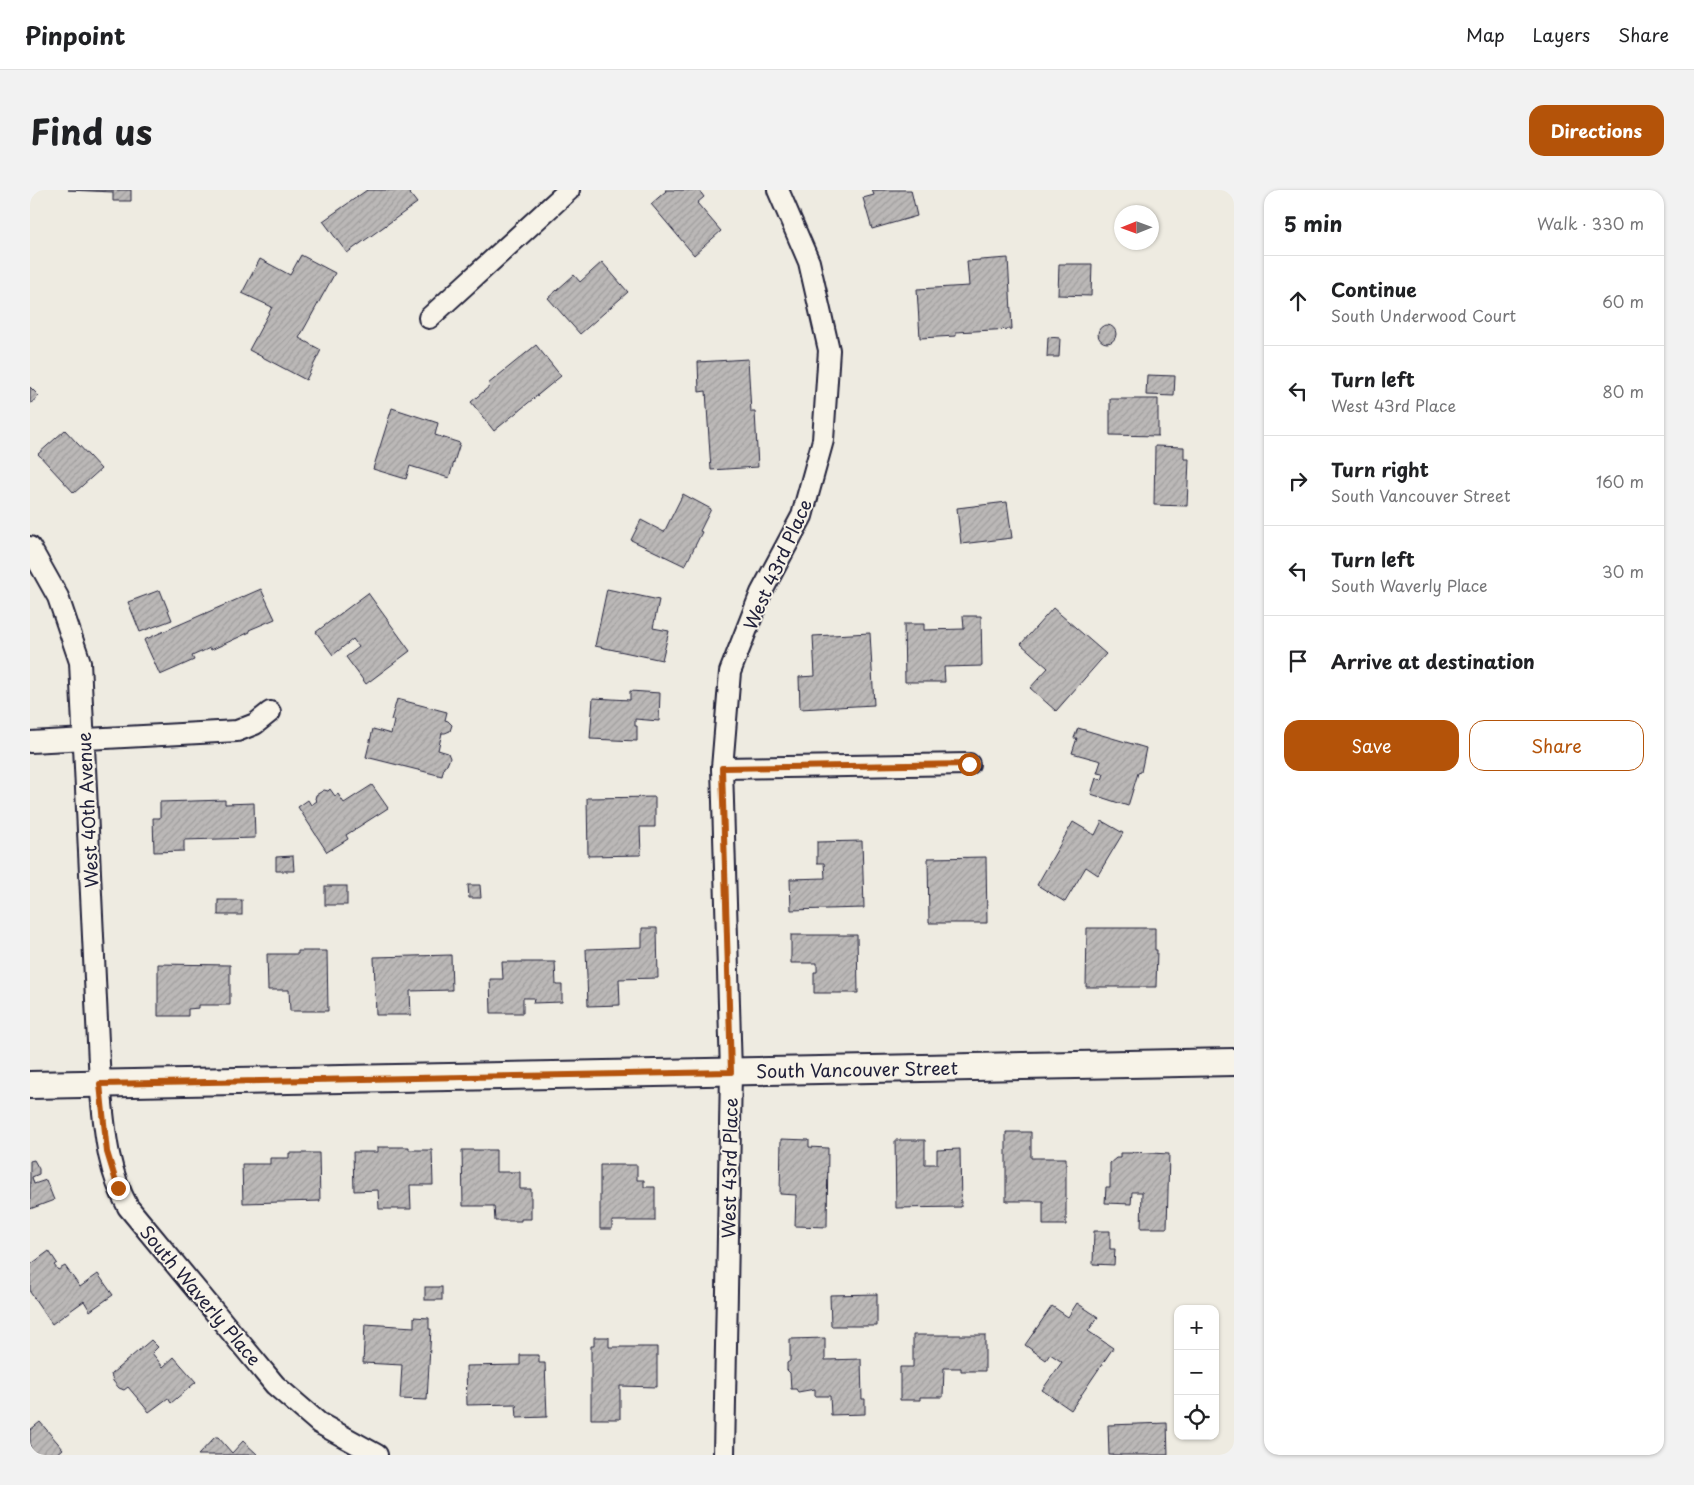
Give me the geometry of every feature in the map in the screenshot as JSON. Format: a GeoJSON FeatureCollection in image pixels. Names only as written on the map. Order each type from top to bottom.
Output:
{"type":"FeatureCollection","features":[{"type":"Feature","properties":{"kind":"street"},"geometry":{"type":"LineString","coordinates":[[429,318],[570,190]]}},
{"type":"Feature","properties":{"kind":"street","name":"West 43rd Place"},"geometry":{"type":"LineString","coordinates":[[724,1455],[731,1072],[722,768],[730,672],[761,593],[802,516],[824,440],[829,350],[809,262],[778,190]]}},
{"type":"Feature","properties":{"kind":"street","name":"West 40th Avenue"},"geometry":{"type":"LineString","coordinates":[[30,546],[58,597],[80,662],[100,1084]]}},
{"type":"Feature","properties":{"kind":"street"},"geometry":{"type":"LineString","coordinates":[[30,742],[237,731],[256,724],[270,712]]}},
{"type":"Feature","properties":{"kind":"street"},"geometry":{"type":"LineString","coordinates":[[722,768],[969,764]]}},
{"type":"Feature","properties":{"kind":"street","name":"South Vancouver Street"},"geometry":{"type":"LineString","coordinates":[[30,1086],[1234,1062]]}},
{"type":"Feature","properties":{"kind":"street","name":"South Waverly Place"},"geometry":{"type":"LineString","coordinates":[[100,1084],[107,1152],[118,1188],[128,1207],[275,1385],[319,1423],[378,1455]]}},
{"type":"Feature","properties":{"kind":"building"},"geometry":{"type":"Polygon","coordinates":[[[68,190],[131,190],[131,201],[113,201],[113,192],[68,190]]]}},
{"type":"Feature","properties":{"kind":"building"},"geometry":{"type":"Polygon","coordinates":[[[367,190],[407,190],[417,203],[347,253],[323,221],[367,190]]]}},
{"type":"Feature","properties":{"kind":"building"},"geometry":{"type":"Polygon","coordinates":[[[665,190],[699,190],[704,197],[697,203],[721,231],[694,255],[651,204],[665,190]]]}},
{"type":"Feature","properties":{"kind":"building"},"geometry":{"type":"Polygon","coordinates":[[[872,190],[911,190],[917,216],[872,229],[863,198],[874,195],[872,190]]]}},
{"type":"Feature","properties":{"kind":"building"},"geometry":{"type":"Polygon","coordinates":[[[301,255],[335,273],[299,338],[321,350],[306,380],[249,350],[272,307],[242,293],[260,259],[290,275],[301,255]]]}},
{"type":"Feature","properties":{"kind":"building"},"geometry":{"type":"Polygon","coordinates":[[[1008,258],[1012,329],[956,332],[956,336],[920,338],[917,289],[969,286],[967,261],[1008,258]]]}},
{"type":"Feature","properties":{"kind":"building"},"geometry":{"type":"Polygon","coordinates":[[[602,262],[628,292],[580,334],[548,298],[574,275],[580,282],[602,262]]]}},
{"type":"Feature","properties":{"kind":"building"},"geometry":{"type":"Polygon","coordinates":[[[1059,264],[1092,264],[1091,296],[1058,295],[1059,264]]]}},
{"type":"Feature","properties":{"kind":"building"},"geometry":{"type":"Polygon","coordinates":[[[1107,325],[1113,328],[1116,334],[1113,340],[1107,343],[1101,340],[1098,334],[1101,328],[1107,325]]]}},
{"type":"Feature","properties":{"kind":"building"},"geometry":{"type":"Polygon","coordinates":[[[1048,337],[1060,338],[1059,357],[1047,357],[1048,337]]]}},
{"type":"Feature","properties":{"kind":"building"},"geometry":{"type":"Polygon","coordinates":[[[536,345],[561,376],[494,431],[471,402],[490,386],[488,384],[536,345]]]}},
{"type":"Feature","properties":{"kind":"building"},"geometry":{"type":"Polygon","coordinates":[[[748,359],[751,412],[755,412],[758,467],[711,470],[706,391],[699,392],[698,362],[748,359]]]}},
{"type":"Feature","properties":{"kind":"building"},"geometry":{"type":"Polygon","coordinates":[[[1147,375],[1175,376],[1174,396],[1146,395],[1147,375]]]}},
{"type":"Feature","properties":{"kind":"building"},"geometry":{"type":"Polygon","coordinates":[[[30,387],[39,396],[30,404],[30,387]]]}},
{"type":"Feature","properties":{"kind":"building"},"geometry":{"type":"Polygon","coordinates":[[[1110,399],[1158,399],[1158,436],[1110,435],[1110,399]]]}},
{"type":"Feature","properties":{"kind":"building"},"geometry":{"type":"Polygon","coordinates":[[[392,408],[438,423],[435,435],[460,443],[449,478],[410,466],[406,479],[373,469],[392,408]]]}},
{"type":"Feature","properties":{"kind":"building"},"geometry":{"type":"Polygon","coordinates":[[[65,430],[101,469],[74,493],[38,454],[65,430]]]}},
{"type":"Feature","properties":{"kind":"building"},"geometry":{"type":"Polygon","coordinates":[[[1155,446],[1184,447],[1184,459],[1189,459],[1187,506],[1154,505],[1155,446]]]}},
{"type":"Feature","properties":{"kind":"building"},"geometry":{"type":"Polygon","coordinates":[[[683,494],[711,509],[685,566],[631,540],[641,520],[664,532],[683,494]]]}},
{"type":"Feature","properties":{"kind":"building"},"geometry":{"type":"Polygon","coordinates":[[[1007,502],[1012,538],[961,544],[957,508],[1007,502]]]}},
{"type":"Feature","properties":{"kind":"building"},"geometry":{"type":"Polygon","coordinates":[[[261,589],[275,619],[211,650],[210,648],[192,656],[194,660],[160,675],[144,640],[261,589]]]}},
{"type":"Feature","properties":{"kind":"building"},"geometry":{"type":"Polygon","coordinates":[[[607,589],[659,600],[653,628],[669,631],[662,660],[595,646],[607,589]]]}},
{"type":"Feature","properties":{"kind":"building"},"geometry":{"type":"Polygon","coordinates":[[[160,590],[172,620],[140,632],[128,602],[160,590]]]}},
{"type":"Feature","properties":{"kind":"building"},"geometry":{"type":"Polygon","coordinates":[[[368,593],[410,651],[366,684],[346,657],[359,647],[353,639],[333,655],[316,632],[368,593]]]}},
{"type":"Feature","properties":{"kind":"building"},"geometry":{"type":"Polygon","coordinates":[[[1053,608],[1106,654],[1056,711],[1030,688],[1048,668],[1021,644],[1053,608]]]}},
{"type":"Feature","properties":{"kind":"building"},"geometry":{"type":"Polygon","coordinates":[[[963,616],[981,616],[982,666],[944,667],[945,682],[905,682],[904,624],[924,624],[924,630],[964,629],[963,616]]]}},
{"type":"Feature","properties":{"kind":"building"},"geometry":{"type":"Polygon","coordinates":[[[870,633],[874,705],[800,709],[799,677],[815,676],[813,636],[870,633]]]}},
{"type":"Feature","properties":{"kind":"building"},"geometry":{"type":"Polygon","coordinates":[[[630,691],[660,693],[659,721],[635,719],[637,741],[590,739],[593,698],[630,700],[630,691]]]}},
{"type":"Feature","properties":{"kind":"building"},"geometry":{"type":"Polygon","coordinates":[[[397,699],[447,712],[445,720],[452,725],[450,731],[442,733],[438,750],[448,753],[450,758],[444,767],[442,776],[366,757],[373,729],[391,734],[394,721],[391,720],[397,699]]]}},
{"type":"Feature","properties":{"kind":"building"},"geometry":{"type":"Polygon","coordinates":[[[1078,728],[1146,748],[1141,772],[1138,773],[1128,806],[1091,794],[1096,778],[1102,780],[1104,774],[1097,773],[1101,761],[1072,753],[1077,738],[1074,738],[1078,728]]]}},
{"type":"Feature","properties":{"kind":"building"},"geometry":{"type":"Polygon","coordinates":[[[372,785],[388,808],[346,835],[348,839],[327,852],[298,807],[308,800],[311,805],[317,801],[315,799],[316,795],[330,789],[335,796],[338,794],[344,803],[372,785]]]}},
{"type":"Feature","properties":{"kind":"building"},"geometry":{"type":"Polygon","coordinates":[[[655,797],[655,827],[640,827],[641,855],[588,856],[587,798],[655,797]]]}},
{"type":"Feature","properties":{"kind":"building"},"geometry":{"type":"Polygon","coordinates":[[[225,800],[225,804],[254,803],[255,838],[184,840],[184,851],[154,852],[153,818],[160,818],[160,802],[225,800]]]}},
{"type":"Feature","properties":{"kind":"building"},"geometry":{"type":"Polygon","coordinates":[[[1102,821],[1123,833],[1098,875],[1086,867],[1065,902],[1037,885],[1073,822],[1095,835],[1102,821]]]}},
{"type":"Feature","properties":{"kind":"building"},"geometry":{"type":"Polygon","coordinates":[[[862,841],[864,908],[791,910],[790,879],[825,878],[824,863],[817,863],[817,842],[862,841]]]}},
{"type":"Feature","properties":{"kind":"building"},"geometry":{"type":"Polygon","coordinates":[[[293,856],[294,871],[276,871],[276,857],[293,856]]]}},
{"type":"Feature","properties":{"kind":"building"},"geometry":{"type":"Polygon","coordinates":[[[986,857],[987,923],[929,923],[928,858],[986,857]]]}},
{"type":"Feature","properties":{"kind":"building"},"geometry":{"type":"Polygon","coordinates":[[[468,885],[480,885],[481,898],[469,898],[468,885]]]}},
{"type":"Feature","properties":{"kind":"building"},"geometry":{"type":"Polygon","coordinates":[[[325,886],[347,886],[347,905],[325,905],[325,886]]]}},
{"type":"Feature","properties":{"kind":"building"},"geometry":{"type":"Polygon","coordinates":[[[218,900],[242,900],[242,915],[218,915],[218,900]]]}},
{"type":"Feature","properties":{"kind":"building"},"geometry":{"type":"Polygon","coordinates":[[[642,928],[657,928],[658,978],[619,979],[620,1005],[588,1006],[586,949],[642,947],[642,928]]]}},
{"type":"Feature","properties":{"kind":"building"},"geometry":{"type":"Polygon","coordinates":[[[1087,928],[1155,928],[1155,950],[1157,950],[1156,987],[1086,987],[1087,928]]]}},
{"type":"Feature","properties":{"kind":"building"},"geometry":{"type":"Polygon","coordinates":[[[791,935],[857,935],[858,993],[814,993],[814,972],[817,972],[817,963],[791,963],[791,935]]]}},
{"type":"Feature","properties":{"kind":"building"},"geometry":{"type":"Polygon","coordinates":[[[298,951],[327,951],[328,1011],[290,1011],[289,990],[268,990],[267,954],[298,954],[298,951]]]}},
{"type":"Feature","properties":{"kind":"building"},"geometry":{"type":"Polygon","coordinates":[[[451,955],[452,990],[410,991],[411,1015],[376,1015],[374,957],[451,955]]]}},
{"type":"Feature","properties":{"kind":"building"},"geometry":{"type":"Polygon","coordinates":[[[502,962],[555,962],[556,985],[562,985],[562,1002],[533,1003],[534,998],[523,998],[523,1013],[491,1013],[490,979],[503,979],[502,962]]]}},
{"type":"Feature","properties":{"kind":"building"},"geometry":{"type":"Polygon","coordinates":[[[158,964],[230,965],[230,1005],[199,1005],[199,1008],[188,1009],[188,1016],[158,1016],[158,964]]]}},
{"type":"Feature","properties":{"kind":"building"},"geometry":{"type":"Polygon","coordinates":[[[1006,1132],[1031,1132],[1031,1158],[1066,1158],[1066,1225],[1043,1225],[1043,1201],[1006,1201],[1006,1132]]]}},
{"type":"Feature","properties":{"kind":"building"},"geometry":{"type":"Polygon","coordinates":[[[781,1139],[809,1140],[809,1147],[828,1148],[827,1227],[795,1226],[796,1195],[780,1194],[781,1139]]]}},
{"type":"Feature","properties":{"kind":"building"},"geometry":{"type":"Polygon","coordinates":[[[895,1140],[925,1140],[925,1164],[937,1164],[937,1150],[960,1149],[961,1207],[896,1208],[895,1140]]]}},
{"type":"Feature","properties":{"kind":"building"},"geometry":{"type":"Polygon","coordinates":[[[378,1147],[409,1147],[409,1150],[432,1150],[433,1185],[410,1185],[411,1209],[379,1209],[378,1190],[354,1191],[353,1152],[378,1152],[378,1147]]]}},
{"type":"Feature","properties":{"kind":"building"},"geometry":{"type":"Polygon","coordinates":[[[462,1150],[496,1150],[496,1172],[520,1172],[520,1189],[531,1189],[531,1219],[495,1221],[494,1206],[463,1206],[462,1150]]]}},
{"type":"Feature","properties":{"kind":"building"},"geometry":{"type":"Polygon","coordinates":[[[289,1153],[319,1153],[320,1201],[243,1203],[242,1164],[270,1164],[270,1158],[289,1158],[289,1153]]]}},
{"type":"Feature","properties":{"kind":"building"},"geometry":{"type":"Polygon","coordinates":[[[1120,1153],[1169,1154],[1167,1228],[1141,1228],[1142,1192],[1132,1192],[1131,1204],[1105,1203],[1106,1187],[1110,1187],[1110,1163],[1116,1158],[1120,1158],[1120,1153]]]}},
{"type":"Feature","properties":{"kind":"building"},"geometry":{"type":"Polygon","coordinates":[[[34,1160],[39,1169],[39,1174],[32,1177],[34,1184],[46,1180],[54,1200],[30,1209],[30,1161],[34,1160]]]}},
{"type":"Feature","properties":{"kind":"building"},"geometry":{"type":"Polygon","coordinates":[[[600,1165],[637,1165],[637,1180],[644,1180],[644,1187],[655,1187],[655,1221],[612,1221],[612,1229],[600,1229],[600,1165]]]}},
{"type":"Feature","properties":{"kind":"building"},"geometry":{"type":"Polygon","coordinates":[[[1094,1231],[1110,1231],[1110,1249],[1115,1249],[1114,1265],[1093,1264],[1094,1231]]]}},
{"type":"Feature","properties":{"kind":"building"},"geometry":{"type":"Polygon","coordinates":[[[49,1251],[57,1263],[54,1265],[58,1270],[65,1266],[80,1287],[98,1274],[113,1295],[90,1311],[84,1301],[52,1324],[30,1292],[30,1265],[49,1251]]]}},
{"type":"Feature","properties":{"kind":"building"},"geometry":{"type":"Polygon","coordinates":[[[425,1287],[442,1287],[442,1300],[425,1300],[425,1287]]]}},
{"type":"Feature","properties":{"kind":"building"},"geometry":{"type":"Polygon","coordinates":[[[877,1294],[877,1326],[831,1326],[830,1295],[877,1294]]]}},
{"type":"Feature","properties":{"kind":"building"},"geometry":{"type":"Polygon","coordinates":[[[1077,1303],[1098,1317],[1088,1331],[1113,1348],[1071,1410],[1042,1390],[1062,1362],[1050,1354],[1046,1360],[1025,1345],[1052,1306],[1068,1317],[1077,1303]]]}},
{"type":"Feature","properties":{"kind":"building"},"geometry":{"type":"Polygon","coordinates":[[[414,1317],[429,1318],[429,1329],[431,1329],[427,1400],[400,1399],[402,1365],[363,1363],[365,1324],[414,1327],[414,1317]]]}},
{"type":"Feature","properties":{"kind":"building"},"geometry":{"type":"Polygon","coordinates":[[[913,1335],[985,1335],[985,1371],[961,1371],[961,1368],[944,1368],[943,1397],[920,1397],[920,1400],[900,1400],[900,1367],[913,1367],[913,1335]]]}},
{"type":"Feature","properties":{"kind":"building"},"geometry":{"type":"Polygon","coordinates":[[[594,1337],[609,1337],[609,1347],[657,1347],[657,1387],[620,1386],[620,1419],[591,1419],[591,1346],[594,1346],[594,1337]]]}},
{"type":"Feature","properties":{"kind":"building"},"geometry":{"type":"Polygon","coordinates":[[[825,1338],[825,1360],[861,1359],[862,1399],[865,1399],[865,1414],[831,1415],[830,1396],[815,1396],[815,1389],[798,1392],[796,1389],[791,1389],[790,1373],[787,1370],[787,1363],[790,1361],[790,1339],[825,1338]]]}},
{"type":"Feature","properties":{"kind":"building"},"geometry":{"type":"Polygon","coordinates":[[[151,1340],[158,1347],[152,1353],[163,1367],[174,1357],[196,1382],[171,1403],[168,1398],[149,1412],[128,1387],[124,1390],[119,1388],[113,1381],[111,1374],[151,1340]]]}},
{"type":"Feature","properties":{"kind":"building"},"geometry":{"type":"Polygon","coordinates":[[[520,1355],[539,1355],[539,1363],[545,1363],[547,1417],[517,1418],[516,1404],[467,1405],[466,1366],[520,1365],[520,1355]]]}},
{"type":"Feature","properties":{"kind":"building"},"geometry":{"type":"Polygon","coordinates":[[[40,1422],[63,1449],[56,1455],[30,1455],[30,1430],[40,1422]]]}},
{"type":"Feature","properties":{"kind":"building"},"geometry":{"type":"Polygon","coordinates":[[[1167,1423],[1168,1455],[1109,1455],[1108,1425],[1167,1423]]]}},
{"type":"Feature","properties":{"kind":"building"},"geometry":{"type":"Polygon","coordinates":[[[215,1437],[218,1437],[232,1453],[243,1441],[258,1455],[198,1455],[215,1437]]]}},
{"type":"Feature","properties":{"kind":"route"},"geometry":{"type":"LineString","coordinates":[[118,1188],[107,1152],[100,1084],[731,1072],[722,768],[969,764]]}}]}
